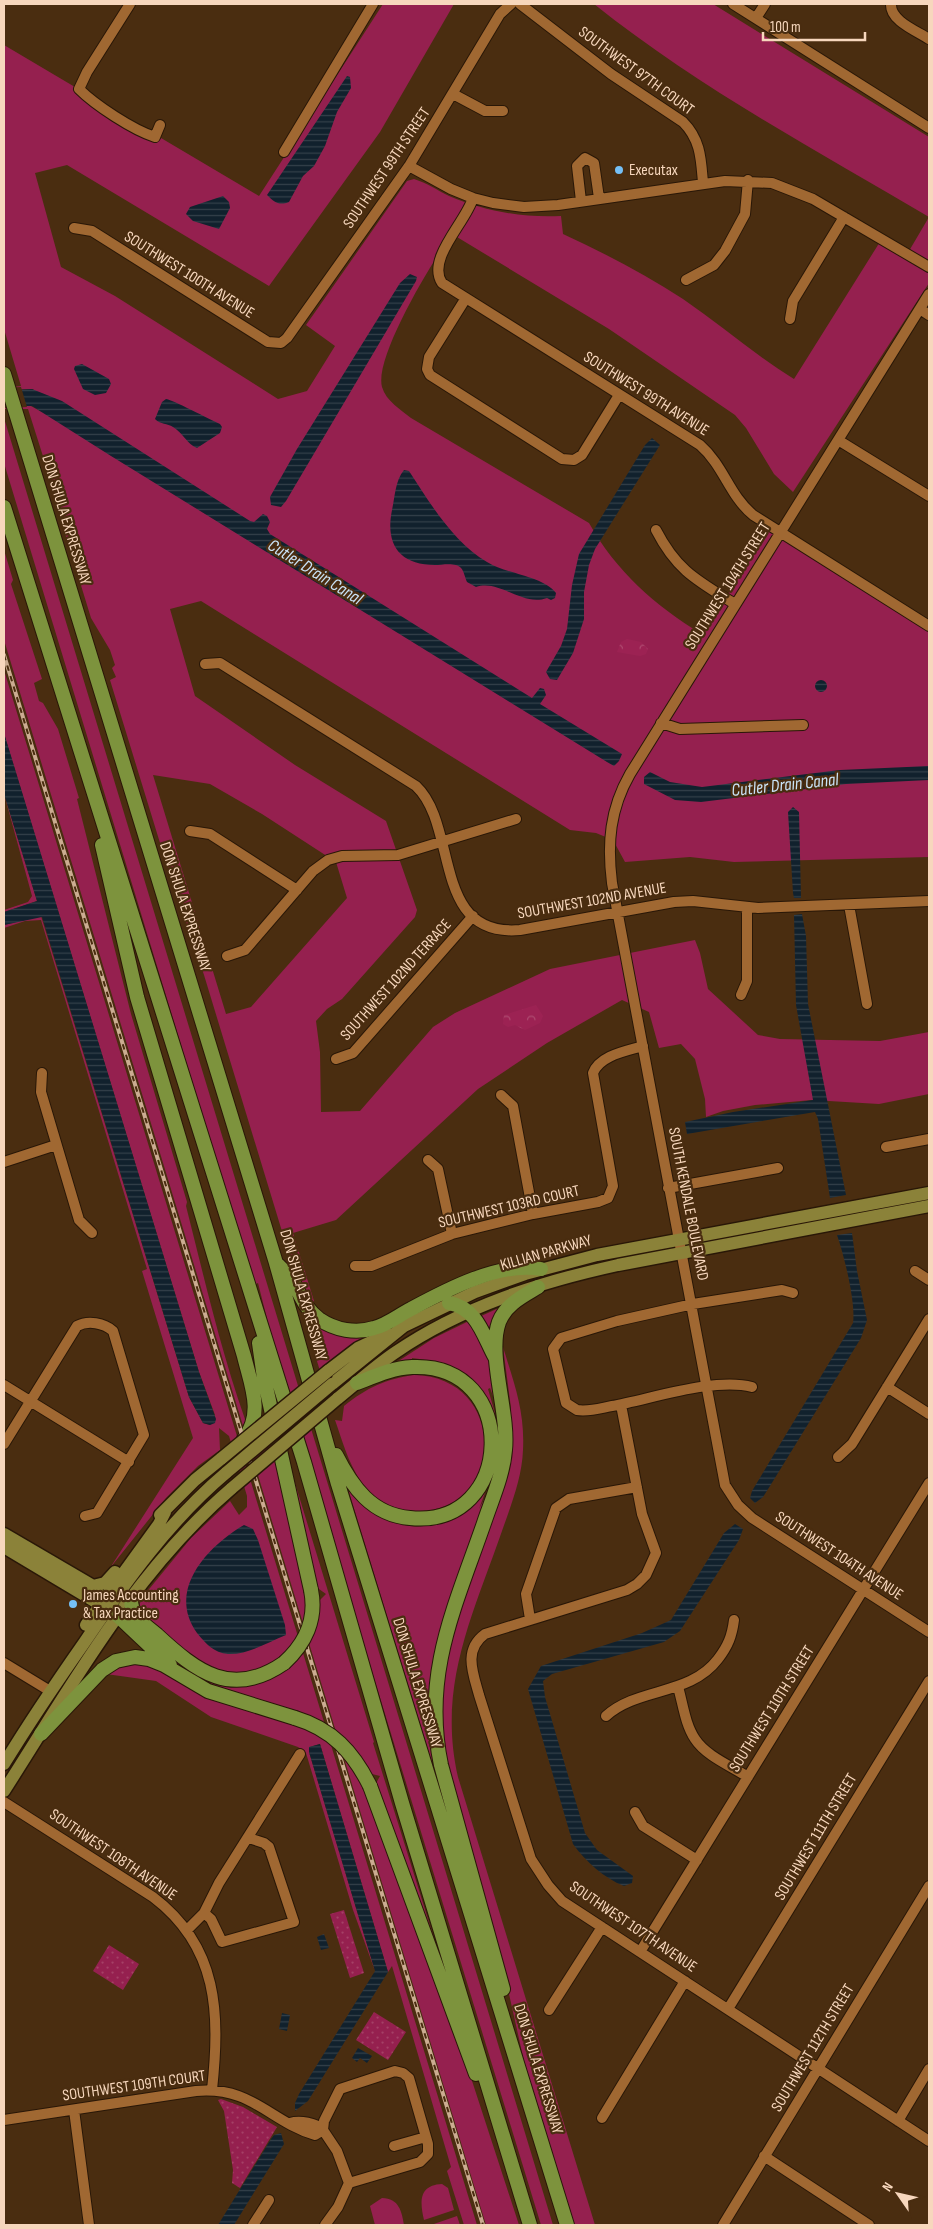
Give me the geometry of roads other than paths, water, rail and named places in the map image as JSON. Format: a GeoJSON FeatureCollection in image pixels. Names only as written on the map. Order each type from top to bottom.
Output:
{"type":"FeatureCollection","features":[{"type":"Feature","properties":{"kind":"highway","name":"DON SHULA EXPRESSWAY"},"geometry":{"type":"LineString","coordinates":[[6,380],[276,1263],[338,1484],[452,1858],[519,2066],[567,2225]]}},
{"type":"Feature","properties":{"kind":"highway"},"geometry":{"type":"LineString","coordinates":[[4,507],[257,1320],[304,1462],[402,1803],[477,2046],[495,2116],[530,2225]]}},
{"type":"Feature","properties":{"kind":"highway"},"geometry":{"type":"LineString","coordinates":[[96,802],[102,853],[137,997],[256,1402],[256,1415],[244,1439]]}},
{"type":"Feature","properties":{"kind":"highway"},"geometry":{"type":"LineString","coordinates":[[276,1263],[291,1279],[300,1299],[314,1315],[334,1327],[356,1331],[378,1327],[435,1297],[480,1278],[524,1266],[541,1269]]}},
{"type":"Feature","properties":{"kind":"highway"},"geometry":{"type":"LineString","coordinates":[[519,2066],[515,2040],[490,1935],[441,1765],[434,1711],[436,1674],[444,1639],[504,1460],[506,1421],[497,1359],[498,1329],[503,1315],[515,1301],[538,1287]]}},
{"type":"Feature","properties":{"kind":"highway"},"geometry":{"type":"LineString","coordinates":[[449,1304],[464,1307],[470,1312],[497,1359]]}},
{"type":"Feature","properties":{"kind":"highway"},"geometry":{"type":"LineString","coordinates":[[130,1600],[132,1611],[139,1619],[184,1660],[208,1674],[230,1680],[262,1676],[284,1663],[298,1649],[308,1631],[313,1606],[311,1590],[264,1378],[257,1320]]}},
{"type":"Feature","properties":{"kind":"highway"},"geometry":{"type":"LineString","coordinates":[[323,1427],[352,1483],[368,1501],[390,1514],[414,1519],[439,1516],[462,1505],[479,1487],[486,1476],[491,1459],[492,1428],[483,1405],[466,1385],[446,1372],[422,1367],[396,1369],[357,1383]]}},
{"type":"Feature","properties":{"kind":"highway"},"geometry":{"type":"LineString","coordinates":[[108,1607],[176,1671]]}},
{"type":"Feature","properties":{"kind":"highway"},"geometry":{"type":"LineString","coordinates":[[41,1734],[65,1711],[102,1670],[116,1661],[142,1658],[176,1671],[208,1691],[316,1726],[340,1742],[358,1764],[370,1786],[478,2081],[495,2116]]}},
{"type":"Feature","properties":{"kind":"main road","name":"KILLIAN PARKWAY"},"geometry":{"type":"LineString","coordinates":[[108,1607],[169,1527],[227,1472],[404,1326],[503,1281],[597,1254],[929,1193]]}},
{"type":"Feature","properties":{"kind":"main road","name":"KILLIAN PARKWAY"},"geometry":{"type":"LineString","coordinates":[[130,1600],[181,1535],[232,1488],[378,1364],[409,1343],[470,1312],[538,1287],[600,1269],[929,1206]]}},
{"type":"Feature","properties":{"kind":"main road"},"geometry":{"type":"LineString","coordinates":[[93,1586],[100,1586],[108,1580],[150,1524],[165,1512],[195,1480],[244,1439],[358,1348],[404,1326]]}},
{"type":"Feature","properties":{"kind":"main road"},"geometry":{"type":"LineString","coordinates":[[4,1764],[50,1691],[108,1607],[165,1512]]}},
{"type":"Feature","properties":{"kind":"main road"},"geometry":{"type":"LineString","coordinates":[[4,1534],[93,1586],[108,1607]]}},
{"type":"Feature","properties":{"kind":"main road"},"geometry":{"type":"LineString","coordinates":[[4,1547],[108,1607]]}},
{"type":"Feature","properties":{"kind":"main road"},"geometry":{"type":"LineString","coordinates":[[4,1791],[63,1698],[108,1607],[130,1600]]}},
{"type":"Feature","properties":{"kind":"street"},"geometry":{"type":"LineString","coordinates":[[130,4],[87,72],[79,89],[124,122],[149,135],[155,137],[160,125]]}},
{"type":"Feature","properties":{"kind":"street"},"geometry":{"type":"LineString","coordinates":[[284,152],[373,4]]}},
{"type":"Feature","properties":{"kind":"street","name":"SOUTHWEST 97TH COURT"},"geometry":{"type":"LineString","coordinates":[[520,4],[611,74],[683,122],[692,132],[699,147],[703,183]]}},
{"type":"Feature","properties":{"kind":"street"},"geometry":{"type":"LineString","coordinates":[[734,4],[929,128]]}},
{"type":"Feature","properties":{"kind":"street"},"geometry":{"type":"LineString","coordinates":[[756,18],[765,4]]}},
{"type":"Feature","properties":{"kind":"street"},"geometry":{"type":"LineString","coordinates":[[891,6],[897,18],[929,39]]}},
{"type":"Feature","properties":{"kind":"street","name":"SOUTHWEST 99TH STREET"},"geometry":{"type":"LineString","coordinates":[[287,338],[409,166],[507,7]]}},
{"type":"Feature","properties":{"kind":"street"},"geometry":{"type":"LineString","coordinates":[[453,94],[485,111],[503,111]]}},
{"type":"Feature","properties":{"kind":"street"},"geometry":{"type":"LineString","coordinates":[[582,201],[577,166],[585,158],[594,163],[599,198]]}},
{"type":"Feature","properties":{"kind":"street"},"geometry":{"type":"LineString","coordinates":[[409,166],[450,189],[473,198],[524,207],[558,205],[703,183],[748,180],[772,183],[789,188],[844,217],[929,267]]}},
{"type":"Feature","properties":{"kind":"street"},"geometry":{"type":"LineString","coordinates":[[686,280],[714,265],[725,251],[745,214],[748,180]]}},
{"type":"Feature","properties":{"kind":"street","name":"SOUTHWEST 99TH AVENUE"},"geometry":{"type":"LineString","coordinates":[[473,198],[465,217],[440,258],[438,275],[442,283],[700,445],[717,461],[742,505],[780,533],[929,626]]}},
{"type":"Feature","properties":{"kind":"street"},"geometry":{"type":"LineString","coordinates":[[790,319],[793,301],[844,217]]}},
{"type":"Feature","properties":{"kind":"street","name":"SOUTHWEST 100TH AVENUE"},"geometry":{"type":"LineString","coordinates":[[74,228],[92,231],[268,342],[278,344],[287,338]]}},
{"type":"Feature","properties":{"kind":"street","name":"SOUTHWEST 104TH STREET"},"geometry":{"type":"LineString","coordinates":[[618,912],[608,850],[614,810],[626,781],[929,294]]}},
{"type":"Feature","properties":{"kind":"street"},"geometry":{"type":"LineString","coordinates":[[466,298],[429,357],[427,368],[432,376],[563,459],[574,460],[582,455],[619,395]]}},
{"type":"Feature","properties":{"kind":"street"},"geometry":{"type":"LineString","coordinates":[[920,309],[929,315]]}},
{"type":"Feature","properties":{"kind":"street"},"geometry":{"type":"LineString","coordinates":[[838,440],[929,496]]}},
{"type":"Feature","properties":{"kind":"street"},"geometry":{"type":"LineString","coordinates":[[656,530],[673,559],[683,570],[735,604]]}},
{"type":"Feature","properties":{"kind":"street","name":"SOUTHWEST 102ND AVENUE"},"geometry":{"type":"LineString","coordinates":[[204,664],[220,663],[412,784],[429,803],[457,896],[473,916],[488,925],[511,931],[683,901],[747,908],[929,900]]}},
{"type":"Feature","properties":{"kind":"street"},"geometry":{"type":"LineString","coordinates":[[661,722],[680,729],[803,725]]}},
{"type":"Feature","properties":{"kind":"street"},"geometry":{"type":"LineString","coordinates":[[227,956],[245,950],[319,865],[333,857],[398,855],[516,819]]}},
{"type":"Feature","properties":{"kind":"street"},"geometry":{"type":"LineString","coordinates":[[190,831],[210,834],[297,890]]}},
{"type":"Feature","properties":{"kind":"street"},"geometry":{"type":"LineString","coordinates":[[849,905],[867,1004]]}},
{"type":"Feature","properties":{"kind":"street"},"geometry":{"type":"LineString","coordinates":[[742,995],[747,981],[747,908]]}},
{"type":"Feature","properties":{"kind":"street","name":"SOUTH KENDALE BOULEVARD"},"geometry":{"type":"LineString","coordinates":[[618,912],[668,1188],[693,1304],[724,1479],[735,1501]]}},
{"type":"Feature","properties":{"kind":"street","name":"SOUTHWEST 102ND TERRACE"},"geometry":{"type":"LineString","coordinates":[[336,1059],[353,1053],[473,916]]}},
{"type":"Feature","properties":{"kind":"street","name":"SOUTHWEST 103RD COURT"},"geometry":{"type":"LineString","coordinates":[[356,1266],[371,1266],[452,1234],[533,1214],[598,1202],[612,1194],[614,1186],[593,1079],[595,1069],[613,1056],[643,1046]]}},
{"type":"Feature","properties":{"kind":"street"},"geometry":{"type":"LineString","coordinates":[[42,1073],[41,1092],[79,1220],[92,1233]]}},
{"type":"Feature","properties":{"kind":"street"},"geometry":{"type":"LineString","coordinates":[[501,1095],[513,1106],[533,1214]]}},
{"type":"Feature","properties":{"kind":"street"},"geometry":{"type":"LineString","coordinates":[[886,1147],[929,1139]]}},
{"type":"Feature","properties":{"kind":"street"},"geometry":{"type":"LineString","coordinates":[[4,1162],[56,1145]]}},
{"type":"Feature","properties":{"kind":"street"},"geometry":{"type":"LineString","coordinates":[[428,1160],[438,1170],[452,1234]]}},
{"type":"Feature","properties":{"kind":"street"},"geometry":{"type":"LineString","coordinates":[[668,1188],[778,1168]]}},
{"type":"Feature","properties":{"kind":"street"},"geometry":{"type":"LineString","coordinates":[[915,1271],[929,1280]]}},
{"type":"Feature","properties":{"kind":"street"},"geometry":{"type":"LineString","coordinates":[[752,1387],[739,1384],[708,1387],[586,1411],[575,1409],[566,1402],[553,1349],[556,1342],[566,1337],[617,1321],[693,1304],[782,1290],[793,1293]]}},
{"type":"Feature","properties":{"kind":"street"},"geometry":{"type":"LineString","coordinates":[[838,1457],[852,1444],[929,1319]]}},
{"type":"Feature","properties":{"kind":"street"},"geometry":{"type":"LineString","coordinates":[[4,1444],[77,1326],[86,1323],[104,1324],[114,1332],[143,1430],[143,1437],[97,1513],[85,1516]]}},
{"type":"Feature","properties":{"kind":"street"},"geometry":{"type":"LineString","coordinates":[[4,1386],[129,1462]]}},
{"type":"Feature","properties":{"kind":"street"},"geometry":{"type":"LineString","coordinates":[[887,1387],[929,1414]]}},
{"type":"Feature","properties":{"kind":"street"},"geometry":{"type":"LineString","coordinates":[[621,1404],[645,1524],[655,1549],[655,1556],[651,1567],[642,1580],[633,1587],[530,1618],[526,1594],[555,1511],[560,1504],[569,1500],[637,1487]]}},
{"type":"Feature","properties":{"kind":"street","name":"SOUTHWEST 110TH STREET"},"geometry":{"type":"LineString","coordinates":[[640,1952],[929,1483]]}},
{"type":"Feature","properties":{"kind":"street","name":"SOUTHWEST 104TH AVENUE"},"geometry":{"type":"LineString","coordinates":[[735,1501],[756,1520],[929,1632]]}},
{"type":"Feature","properties":{"kind":"street","name":"SOUTHWEST 107TH AVENUE"},"geometry":{"type":"LineString","coordinates":[[530,1618],[485,1634],[473,1648],[472,1670],[531,1859],[537,1871],[559,1898],[929,2141]]}},
{"type":"Feature","properties":{"kind":"street"},"geometry":{"type":"LineString","coordinates":[[606,1716],[618,1706],[678,1687],[701,1677],[715,1664],[731,1640],[734,1620]]}},
{"type":"Feature","properties":{"kind":"street"},"geometry":{"type":"LineString","coordinates":[[4,1663],[50,1691]]}},
{"type":"Feature","properties":{"kind":"street","name":"SOUTHWEST 111TH STREET"},"geometry":{"type":"LineString","coordinates":[[728,2009],[929,1680]]}},
{"type":"Feature","properties":{"kind":"street"},"geometry":{"type":"LineString","coordinates":[[678,1687],[691,1731],[697,1741],[706,1750],[748,1777]]}},
{"type":"Feature","properties":{"kind":"street"},"geometry":{"type":"LineString","coordinates":[[187,1930],[204,1913],[219,1883],[300,1754]]}},
{"type":"Feature","properties":{"kind":"street","name":"SOUTHWEST 108TH AVENUE"},"geometry":{"type":"LineString","coordinates":[[4,1802],[153,1897],[172,1912],[187,1930],[203,1956],[213,1990],[215,2028],[212,2090]]}},
{"type":"Feature","properties":{"kind":"street"},"geometry":{"type":"LineString","coordinates":[[635,1812],[644,1826],[697,1860]]}},
{"type":"Feature","properties":{"kind":"street"},"geometry":{"type":"LineString","coordinates":[[204,1913],[211,1919],[222,1942],[294,1922],[269,1847],[262,1842],[249,1838]]}},
{"type":"Feature","properties":{"kind":"street","name":"SOUTHWEST 112TH STREET"},"geometry":{"type":"LineString","coordinates":[[723,2225],[929,1886]]}},
{"type":"Feature","properties":{"kind":"street"},"geometry":{"type":"LineString","coordinates":[[549,2010],[602,1927]]}},
{"type":"Feature","properties":{"kind":"street"},"geometry":{"type":"LineString","coordinates":[[602,2118],[685,1981]]}},
{"type":"Feature","properties":{"kind":"street"},"geometry":{"type":"LineString","coordinates":[[898,2121],[929,2069]]}},
{"type":"Feature","properties":{"kind":"street"},"geometry":{"type":"LineString","coordinates":[[324,2225],[338,2207],[349,2183],[337,2151],[323,2130],[324,2121],[340,2089],[361,2080],[397,2071],[409,2078],[429,2149],[422,2161],[349,2183]]}},
{"type":"Feature","properties":{"kind":"street","name":"SOUTHWEST 109TH COURT"},"geometry":{"type":"LineString","coordinates":[[4,2120],[212,2090],[240,2096],[290,2123],[294,2129],[315,2135],[323,2130]]}},
{"type":"Feature","properties":{"kind":"street"},"geometry":{"type":"LineString","coordinates":[[74,2110],[89,2225]]}},
{"type":"Feature","properties":{"kind":"street"},"geometry":{"type":"LineString","coordinates":[[394,2146],[426,2136]]}},
{"type":"Feature","properties":{"kind":"street"},"geometry":{"type":"LineString","coordinates":[[764,2156],[870,2225]]}},
{"type":"Feature","properties":{"kind":"street"},"geometry":{"type":"LineString","coordinates":[[257,2224],[269,2200]]}},
{"type":"Feature","properties":{"kind":"water"},"geometry":{"type":"Polygon","coordinates":[[[347,76],[350,77],[351,88],[337,112],[325,146],[314,166],[303,176],[289,202],[282,204],[274,201],[267,195],[347,76]]]}},
{"type":"Feature","properties":{"kind":"water"},"geometry":{"type":"Polygon","coordinates":[[[223,196],[229,202],[230,208],[219,229],[193,221],[186,214],[190,207],[223,196]]]}},
{"type":"Feature","properties":{"kind":"water"},"geometry":{"type":"Polygon","coordinates":[[[410,274],[417,277],[416,281],[286,501],[281,507],[271,505],[270,497],[297,449],[400,283],[410,274]]]}},
{"type":"Feature","properties":{"kind":"water"},"geometry":{"type":"Polygon","coordinates":[[[82,364],[109,379],[111,384],[106,393],[95,395],[83,389],[74,369],[75,366],[82,364]]]}},
{"type":"Feature","properties":{"kind":"water","name":"Cutler Drain Canal"},"geometry":{"type":"Polygon","coordinates":[[[32,389],[62,401],[250,521],[254,522],[263,514],[267,516],[270,522],[267,529],[270,534],[532,698],[540,688],[544,689],[546,695],[540,704],[622,754],[619,761],[614,766],[607,762],[32,406],[20,406],[12,390],[32,389]]]}},
{"type":"Feature","properties":{"kind":"water"},"geometry":{"type":"Polygon","coordinates":[[[166,399],[220,424],[222,427],[220,433],[197,448],[176,429],[155,419],[162,402],[166,399]]]}},
{"type":"Feature","properties":{"kind":"water"},"geometry":{"type":"Polygon","coordinates":[[[652,438],[660,445],[595,549],[589,565],[584,592],[584,619],[573,653],[557,680],[550,679],[546,672],[561,646],[567,629],[572,585],[579,554],[645,445],[652,438]]]}},
{"type":"Feature","properties":{"kind":"water"},"geometry":{"type":"Polygon","coordinates":[[[404,470],[409,471],[434,509],[463,544],[495,566],[550,587],[556,593],[555,598],[551,600],[547,598],[529,599],[494,587],[476,587],[467,582],[459,566],[452,564],[423,564],[404,557],[397,550],[393,542],[390,522],[397,484],[404,470]]]}},
{"type":"Feature","properties":{"kind":"water"},"geometry":{"type":"Polygon","coordinates":[[[821,680],[827,686],[821,692],[815,686],[821,680]]]}},
{"type":"Feature","properties":{"kind":"water"},"geometry":{"type":"Polygon","coordinates":[[[4,733],[199,1372],[216,1419],[215,1423],[210,1425],[203,1423],[189,1397],[42,917],[4,925],[4,912],[37,901],[4,794],[4,733]]]}},
{"type":"Feature","properties":{"kind":"water","name":"Cutler Drain Canal"},"geometry":{"type":"Polygon","coordinates":[[[929,766],[929,780],[846,784],[701,802],[675,800],[644,784],[644,777],[650,772],[670,782],[702,787],[840,770],[929,766]]]}},
{"type":"Feature","properties":{"kind":"water"},"geometry":{"type":"Polygon","coordinates":[[[793,807],[799,812],[801,898],[794,898],[793,893],[788,812],[793,807]]]}},
{"type":"Feature","properties":{"kind":"water"},"geometry":{"type":"Polygon","coordinates":[[[802,914],[806,936],[808,1004],[846,1195],[830,1198],[818,1119],[815,1112],[687,1134],[685,1122],[733,1112],[813,1100],[796,1005],[794,915],[802,914]]]}},
{"type":"Feature","properties":{"kind":"water"},"geometry":{"type":"Polygon","coordinates":[[[852,1233],[857,1271],[867,1320],[861,1338],[763,1497],[755,1503],[750,1498],[752,1491],[853,1323],[851,1292],[837,1235],[852,1233]]]}},
{"type":"Feature","properties":{"kind":"water"},"geometry":{"type":"Polygon","coordinates":[[[735,1524],[743,1529],[739,1540],[680,1631],[664,1642],[552,1674],[543,1681],[545,1697],[585,1833],[597,1850],[633,1876],[632,1883],[624,1886],[609,1879],[596,1869],[573,1844],[528,1689],[541,1666],[642,1633],[671,1620],[724,1533],[735,1524]]]}},
{"type":"Feature","properties":{"kind":"water"},"geometry":{"type":"Polygon","coordinates":[[[244,1525],[253,1529],[258,1540],[285,1625],[286,1635],[250,1650],[228,1654],[214,1650],[197,1633],[189,1617],[186,1601],[189,1585],[195,1571],[205,1557],[230,1534],[244,1525]]]}},
{"type":"Feature","properties":{"kind":"water"},"geometry":{"type":"Polygon","coordinates":[[[320,1744],[388,1972],[308,2101],[295,2111],[295,2103],[299,2094],[375,1971],[309,1752],[309,1747],[320,1744]]]}},
{"type":"Feature","properties":{"kind":"water"},"geometry":{"type":"Polygon","coordinates":[[[324,1934],[329,1948],[321,1950],[317,1937],[324,1934]]]}},
{"type":"Feature","properties":{"kind":"water"},"geometry":{"type":"Polygon","coordinates":[[[282,2013],[290,2015],[287,2031],[279,2029],[282,2013]]]}},
{"type":"Feature","properties":{"kind":"water"},"geometry":{"type":"Polygon","coordinates":[[[358,2048],[372,2056],[367,2063],[360,2058],[357,2062],[352,2058],[358,2048]]]}},
{"type":"Feature","properties":{"kind":"water"},"geometry":{"type":"Polygon","coordinates":[[[281,2133],[284,2144],[234,2225],[218,2225],[271,2139],[274,2135],[281,2133]]]}},
{"type":"Feature","properties":{"kind":"railway"},"geometry":{"type":"LineString","coordinates":[[4,655],[483,2225]]}},
{"type":"Feature","properties":{"kind":"place","name":"Executax"},"geometry":{"type":"Point","coordinates":[619,170]}},
{"type":"Feature","properties":{"kind":"place","name":"James Accounting & Tax Practice"},"geometry":{"type":"Point","coordinates":[73,1604]}}]}
